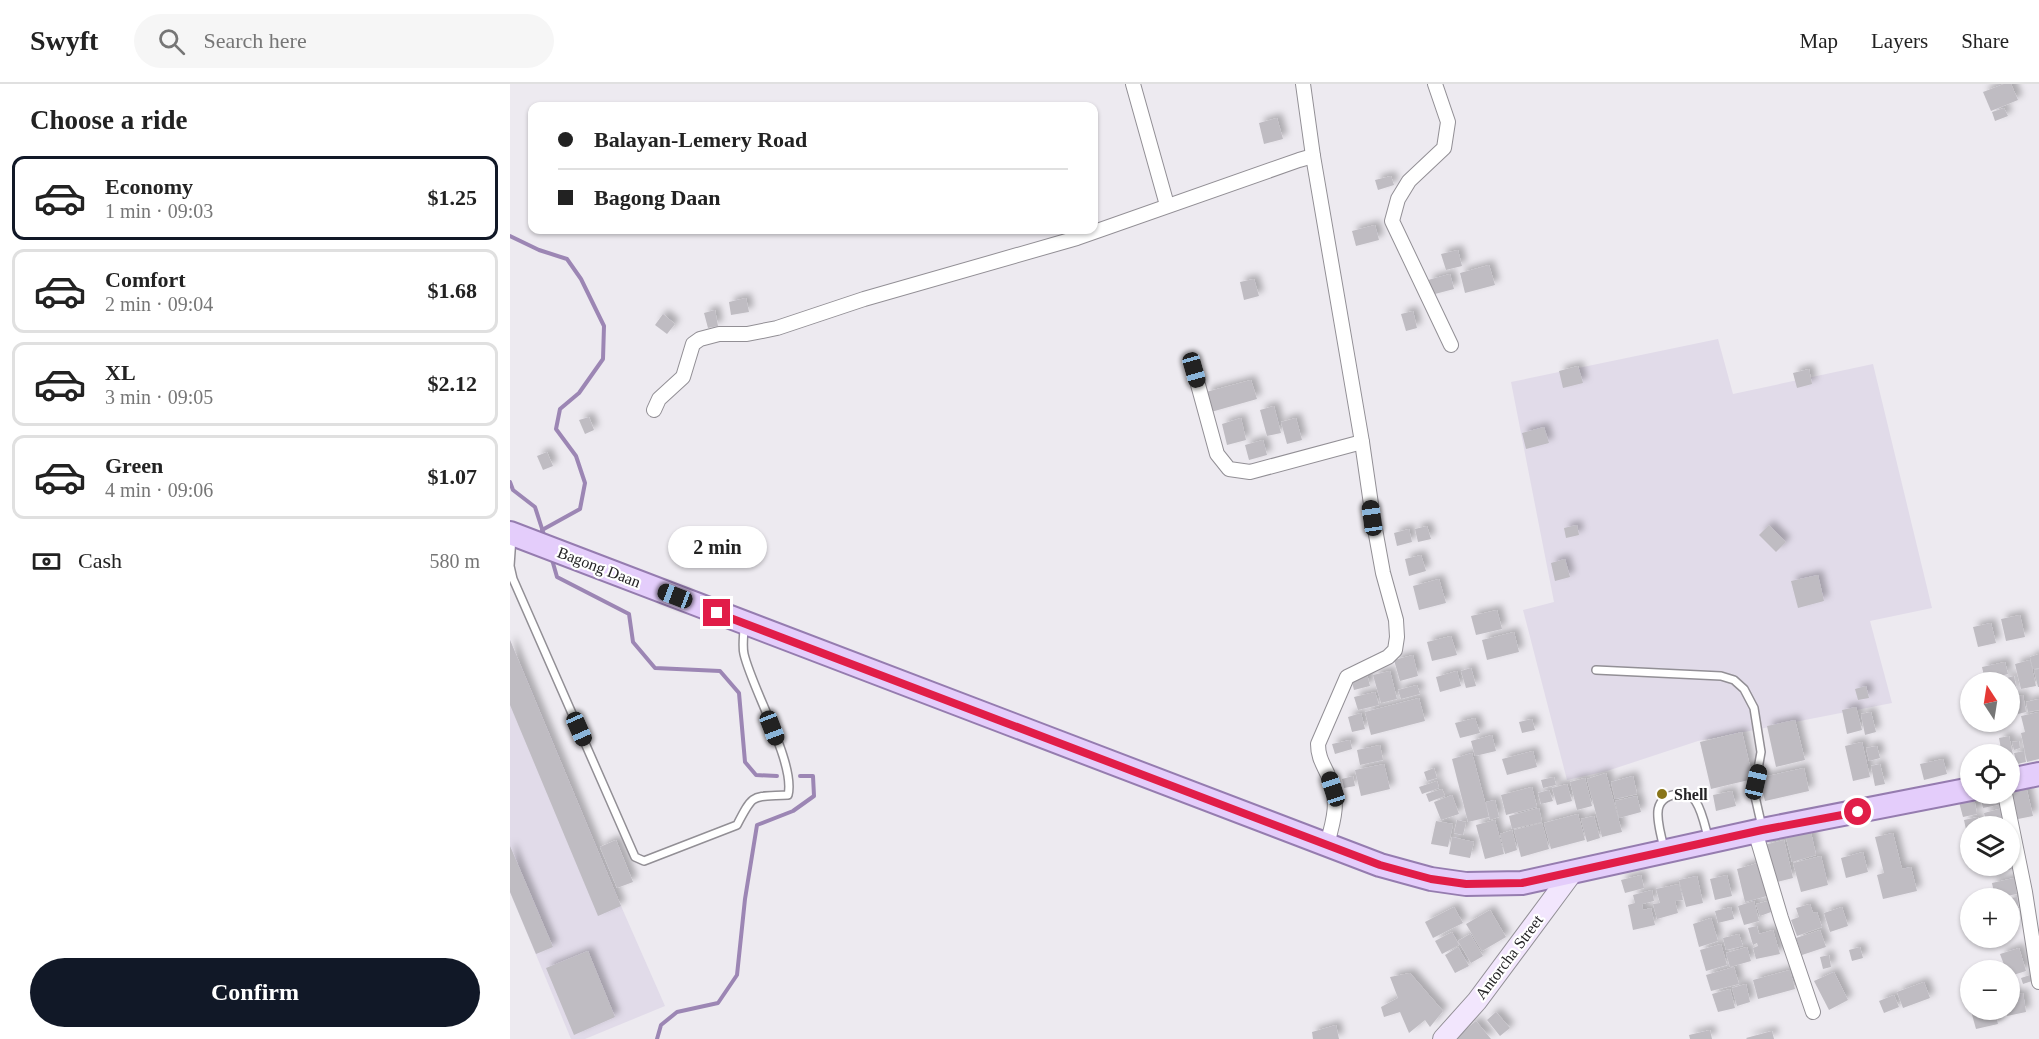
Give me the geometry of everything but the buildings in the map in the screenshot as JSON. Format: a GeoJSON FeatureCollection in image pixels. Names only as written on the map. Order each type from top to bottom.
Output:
{"type":"FeatureCollection","features":[{"type":"Feature","properties":{"kind":"main road","name":"Bagong Daan"},"geometry":{"type":"LineString","coordinates":[[517,536],[1396,870],[1431,879],[1466,884],[1522,883],[1759,831],[1960,791]]}},
{"type":"Feature","properties":{"kind":"main road"},"geometry":{"type":"LineString","coordinates":[[2020,778],[2039,774]]}},
{"type":"Feature","properties":{"kind":"main road","name":"Antorcha Street"},"geometry":{"type":"LineString","coordinates":[[1443,1039],[1476,1001],[1572,873]]}},
{"type":"Feature","properties":{"kind":"street"},"geometry":{"type":"LineString","coordinates":[[1133,84],[1167,205]]}},
{"type":"Feature","properties":{"kind":"street"},"geometry":{"type":"LineString","coordinates":[[1303,84],[1313,156],[1362,442],[1372,518],[1383,573],[1396,620],[1397,637],[1395,650],[1388,657],[1347,676],[1318,744],[1318,753],[1329,776],[1336,805],[1327,844]]}},
{"type":"Feature","properties":{"kind":"street"},"geometry":{"type":"LineString","coordinates":[[1435,84],[1448,122],[1444,148],[1409,182],[1398,200],[1392,221],[1451,345]]}},
{"type":"Feature","properties":{"kind":"street"},"geometry":{"type":"LineString","coordinates":[[1098,230],[1313,156]]}},
{"type":"Feature","properties":{"kind":"street"},"geometry":{"type":"LineString","coordinates":[[654,410],[659,399],[684,377],[693,344],[700,339],[719,334],[747,334],[777,328],[864,299],[1088,234]]}},
{"type":"Feature","properties":{"kind":"street"},"geometry":{"type":"LineString","coordinates":[[1194,370],[1217,454],[1229,469],[1250,472],[1362,442]]}},
{"type":"Feature","properties":{"kind":"street"},"geometry":{"type":"LineString","coordinates":[[2008,804],[2039,982]]}},
{"type":"Feature","properties":{"kind":"street"},"geometry":{"type":"LineString","coordinates":[[1759,831],[1781,918],[1813,1012]]}},
{"type":"Feature","properties":{"kind":"lane"},"geometry":{"type":"LineString","coordinates":[[517,536],[510,566],[513,579],[635,857],[644,861],[737,825],[750,801],[758,796],[788,795],[790,786],[786,765],[743,653],[745,623]]}},
{"type":"Feature","properties":{"kind":"lane"},"geometry":{"type":"LineString","coordinates":[[1596,670],[1721,676],[1734,680],[1744,689],[1754,708],[1761,752],[1754,792],[1759,831]]}},
{"type":"Feature","properties":{"kind":"lane"},"geometry":{"type":"LineString","coordinates":[[1665,852],[1658,810],[1659,803],[1672,795],[1684,794],[1696,801],[1710,842]]}},
{"type":"Feature","properties":{"kind":"shaded area"},"geometry":{"type":"Polygon","coordinates":[[[1718,339],[1733,394],[1873,364],[1932,608],[1870,621],[1892,703],[1698,741],[1607,771],[1567,780],[1523,610],[1554,602],[1511,382],[1718,339]]]}},
{"type":"Feature","properties":{"kind":"shaded area"},"geometry":{"type":"Polygon","coordinates":[[[510,640],[665,1006],[585,1039],[571,1039],[510,892],[510,640]]]}},
{"type":"Feature","properties":{"kind":"waterway"},"geometry":{"type":"LineString","coordinates":[[510,236],[539,250],[567,259],[581,279],[604,326],[603,359],[579,393],[560,409],[556,429],[576,456],[585,483],[580,509],[542,530]]}},
{"type":"Feature","properties":{"kind":"waterway"},"geometry":{"type":"LineString","coordinates":[[510,482],[513,490],[535,507],[545,538]]}},
{"type":"Feature","properties":{"kind":"waterway"},"geometry":{"type":"LineString","coordinates":[[551,556],[557,577],[629,614],[633,642],[655,668],[720,671],[739,693],[745,762],[756,775],[777,776]]}},
{"type":"Feature","properties":{"kind":"waterway"},"geometry":{"type":"LineString","coordinates":[[657,1039],[661,1025],[677,1012],[718,1003],[737,975],[745,899],[757,825],[793,811],[814,796],[813,776],[800,776]]}},
{"type":"Feature","properties":{"kind":"place","name":"Shell"},"geometry":{"type":"Point","coordinates":[1662,794]}},
{"type":"Feature","properties":{"kind":"route"},"geometry":{"type":"LineString","coordinates":[[717,613],[1380,865],[1431,879],[1466,884],[1522,883],[1762,830],[1858,812]]}}]}
